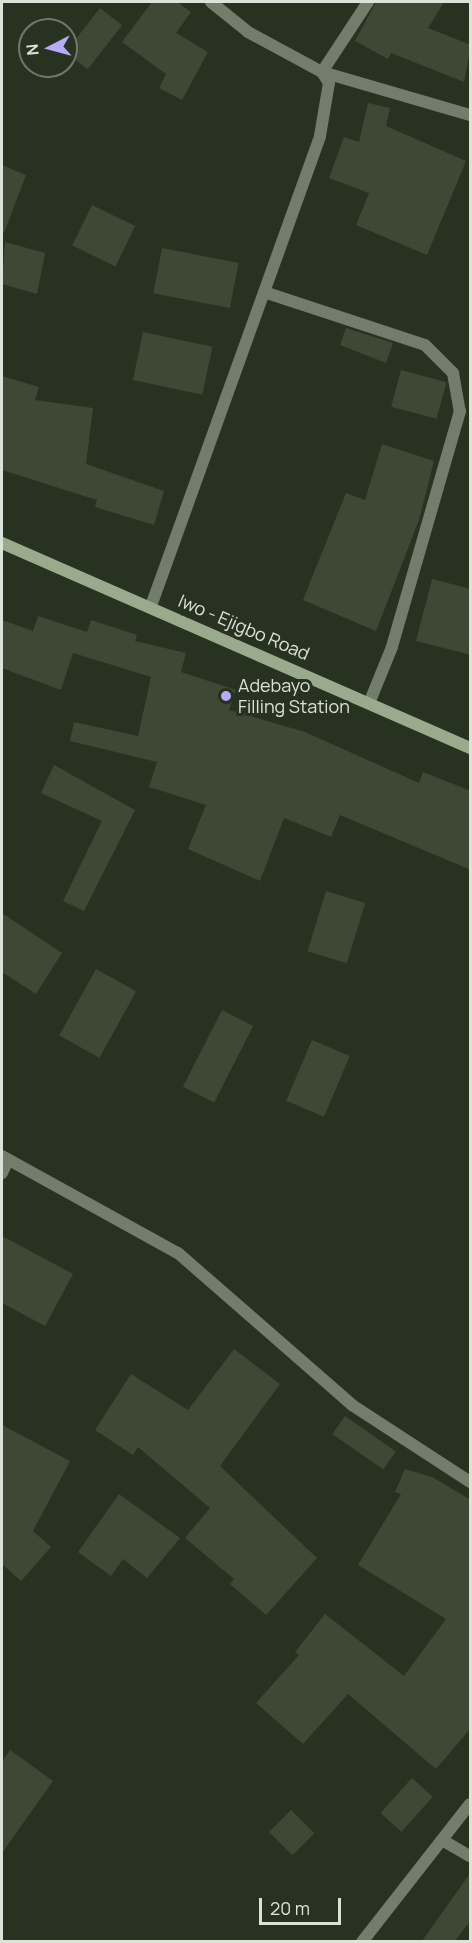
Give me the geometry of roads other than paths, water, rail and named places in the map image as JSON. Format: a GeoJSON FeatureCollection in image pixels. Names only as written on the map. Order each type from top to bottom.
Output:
{"type":"FeatureCollection","features":[{"type":"Feature","properties":{"kind":"main road","name":"Iwo - Ejigbo Road"},"geometry":{"type":"LineString","coordinates":[[2,543],[370,701],[471,748]]}},
{"type":"Feature","properties":{"kind":"street"},"geometry":{"type":"LineString","coordinates":[[211,2],[248,32],[322,72],[471,115]]}},
{"type":"Feature","properties":{"kind":"street"},"geometry":{"type":"LineString","coordinates":[[322,72],[368,2]]}},
{"type":"Feature","properties":{"kind":"street"},"geometry":{"type":"LineString","coordinates":[[151,606],[267,293],[328,103],[329,84],[322,72]]}},
{"type":"Feature","properties":{"kind":"street"},"geometry":{"type":"LineString","coordinates":[[267,293],[425,345],[453,373],[458,421],[392,647],[370,701]]}},
{"type":"Feature","properties":{"kind":"street"},"geometry":{"type":"LineString","coordinates":[[2,1173],[5,1158],[178,1253],[352,1405],[471,1482]]}},
{"type":"Feature","properties":{"kind":"street"},"geometry":{"type":"LineString","coordinates":[[362,1941],[471,1804]]}},
{"type":"Feature","properties":{"kind":"street"},"geometry":{"type":"LineString","coordinates":[[442,1840],[471,1856]]}},
{"type":"Feature","properties":{"kind":"place","name":"Adebayo Filling Station"},"geometry":{"type":"Point","coordinates":[226,696]}}]}
